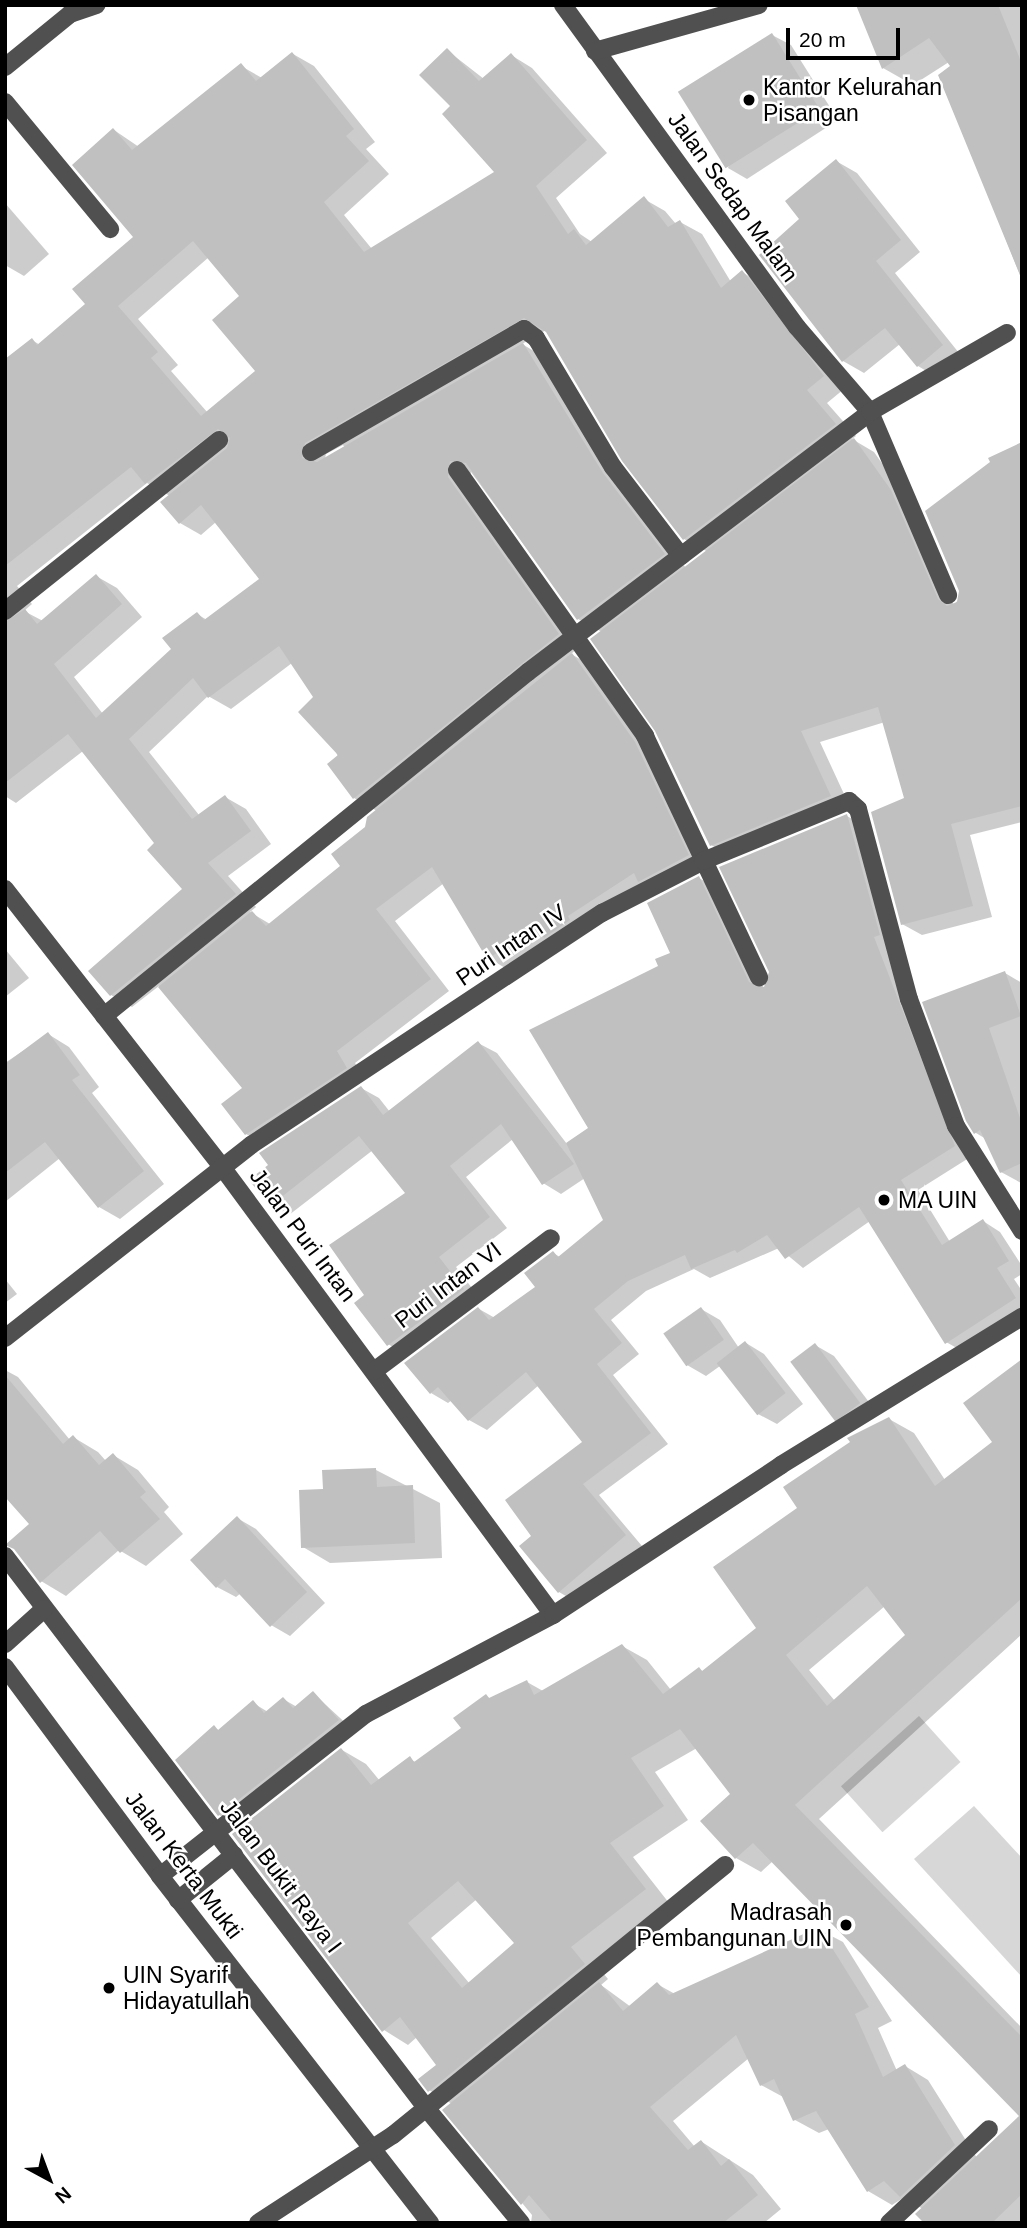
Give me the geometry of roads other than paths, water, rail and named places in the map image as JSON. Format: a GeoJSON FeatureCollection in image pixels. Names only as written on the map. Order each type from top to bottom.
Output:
{"type":"FeatureCollection","features":[{"type":"Feature","properties":{"kind":"street"},"geometry":{"type":"LineString","coordinates":[[5,67],[70,15],[95,5]]}},
{"type":"Feature","properties":{"kind":"street","name":"Jalan Sedap Malam"},"geometry":{"type":"LineString","coordinates":[[563,5],[797,327],[870,412],[948,594]]}},
{"type":"Feature","properties":{"kind":"street"},"geometry":{"type":"LineString","coordinates":[[595,51],[758,5]]}},
{"type":"Feature","properties":{"kind":"street"},"geometry":{"type":"LineString","coordinates":[[5,102],[110,229]]}},
{"type":"Feature","properties":{"kind":"street"},"geometry":{"type":"LineString","coordinates":[[311,452],[524,329],[536,338],[613,467],[681,556]]}},
{"type":"Feature","properties":{"kind":"street"},"geometry":{"type":"LineString","coordinates":[[104,1016],[576,637],[870,412],[1007,332]]}},
{"type":"Feature","properties":{"kind":"street"},"geometry":{"type":"LineString","coordinates":[[5,611],[219,440]]}},
{"type":"Feature","properties":{"kind":"street"},"geometry":{"type":"LineString","coordinates":[[457,470],[645,736],[759,976]]}},
{"type":"Feature","properties":{"kind":"street","name":"Puri Intan IV"},"geometry":{"type":"LineString","coordinates":[[5,1338],[222,1167],[602,913],[703,862],[849,801],[858,809],[909,999],[956,1126],[1020,1224]]}},
{"type":"Feature","properties":{"kind":"street","name":"Jalan Puri Intan"},"geometry":{"type":"LineString","coordinates":[[5,889],[222,1167],[553,1615]]}},
{"type":"Feature","properties":{"kind":"street","name":"Puri Intan VI"},"geometry":{"type":"LineString","coordinates":[[374,1371],[551,1238]]}},
{"type":"Feature","properties":{"kind":"street"},"geometry":{"type":"LineString","coordinates":[[160,1876],[366,1714],[553,1615],[781,1465],[1022,1317]]}},
{"type":"Feature","properties":{"kind":"street","name":"Jalan Bukit Raya I"},"geometry":{"type":"LineString","coordinates":[[5,1556],[427,2109],[521,2223]]}},
{"type":"Feature","properties":{"kind":"street"},"geometry":{"type":"LineString","coordinates":[[5,1644],[44,1609]]}},
{"type":"Feature","properties":{"kind":"street","name":"Jalan Kerta Mukti"},"geometry":{"type":"LineString","coordinates":[[5,1667],[178,1900],[430,2223]]}},
{"type":"Feature","properties":{"kind":"street"},"geometry":{"type":"LineString","coordinates":[[178,1900],[234,1855]]}},
{"type":"Feature","properties":{"kind":"street"},"geometry":{"type":"LineString","coordinates":[[258,2223],[373,2150],[427,2109],[725,1865]]}},
{"type":"Feature","properties":{"kind":"street"},"geometry":{"type":"LineString","coordinates":[[889,2223],[989,2129]]}},
{"type":"Feature","properties":{"kind":"place","name":"Kantor Kelurahan Pisangan"},"geometry":{"type":"Point","coordinates":[749,100]}},
{"type":"Feature","properties":{"kind":"place","name":"MA UIN"},"geometry":{"type":"Point","coordinates":[884,1200]}},
{"type":"Feature","properties":{"kind":"place","name":"Madrasah Pembangunan UIN"},"geometry":{"type":"Point","coordinates":[846,1925]}},
{"type":"Feature","properties":{"kind":"place","name":"UIN Syarif Hidayatullah"},"geometry":{"type":"Point","coordinates":[109,1988]}}]}
